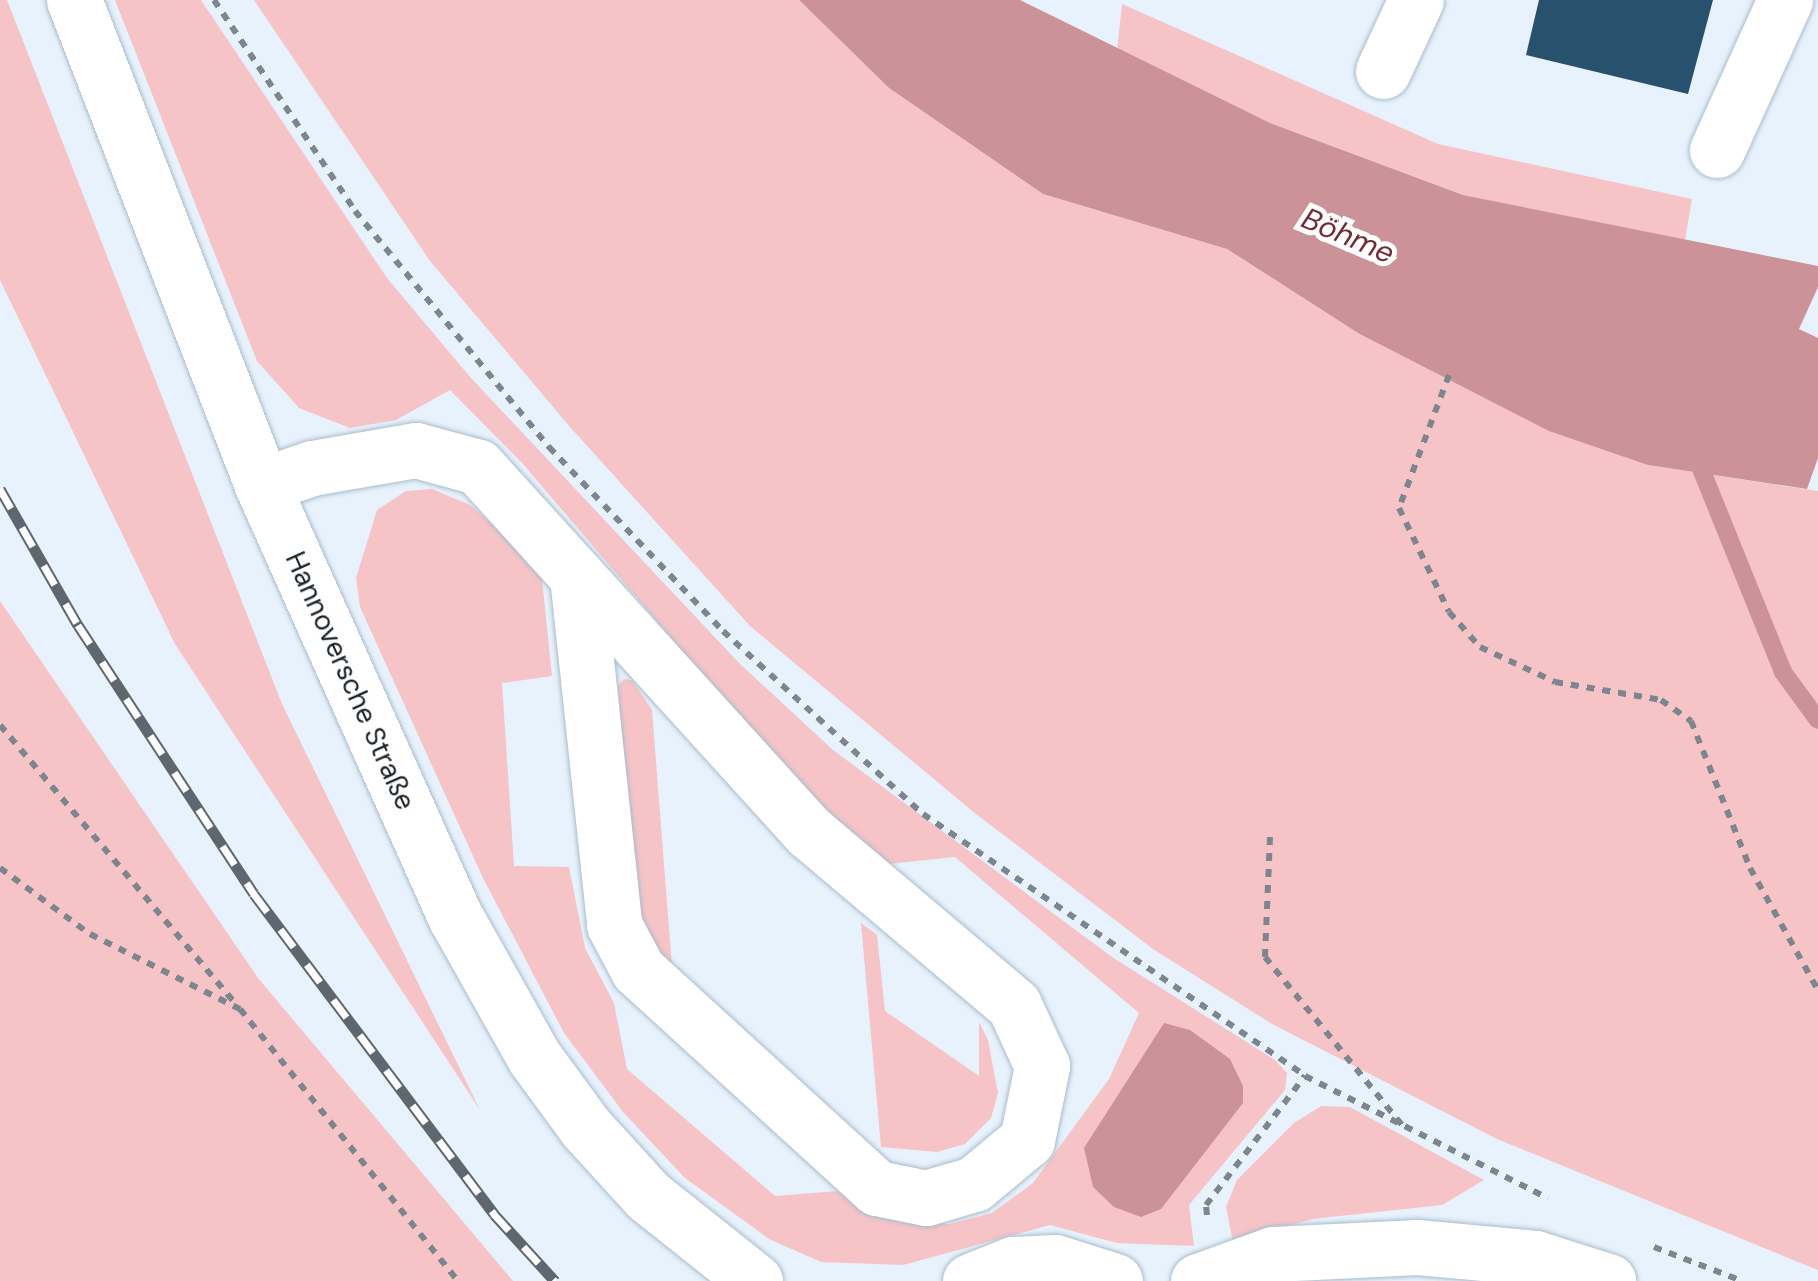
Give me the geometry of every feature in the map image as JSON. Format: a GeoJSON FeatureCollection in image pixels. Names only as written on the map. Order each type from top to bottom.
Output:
{"type":"FeatureCollection","features":[{"type":"Feature","properties":{"kind":"main road","name":"Hannoversche Straße"},"geometry":{"type":"LineString","coordinates":[[74,0],[262,485],[456,918],[534,1056],[586,1128],[648,1196],[755,1281]]}},
{"type":"Feature","properties":{"kind":"main road"},"geometry":{"type":"LineString","coordinates":[[1383,71],[1416,0]]}},
{"type":"Feature","properties":{"kind":"main road"},"geometry":{"type":"LineString","coordinates":[[1718,150],[1784,0]]}},
{"type":"Feature","properties":{"kind":"main road"},"geometry":{"type":"LineString","coordinates":[[262,485],[312,468],[416,450],[478,467],[577,576],[809,832],[1014,1005],[1042,1066],[1027,1140],[974,1184],[926,1198],[877,1188],[638,970],[614,925],[577,576]]}},
{"type":"Feature","properties":{"kind":"main road"},"geometry":{"type":"LineString","coordinates":[[1204,1257],[1274,1254],[1342,1268],[1417,1247],[1625,1262]]}},
{"type":"Feature","properties":{"kind":"main road"},"geometry":{"type":"LineString","coordinates":[[970,1281],[1013,1264],[1056,1262],[1115,1281]]}},
{"type":"Feature","properties":{"kind":"path"},"geometry":{"type":"LineString","coordinates":[[214,0],[356,212],[549,448],[723,631],[923,814],[1305,1076],[1410,1134],[1562,1204]]}},
{"type":"Feature","properties":{"kind":"path"},"geometry":{"type":"LineString","coordinates":[[1449,375],[1399,508],[1449,612],[1480,647],[1555,682],[1661,700],[1692,721],[1750,868],[1818,990]]}},
{"type":"Feature","properties":{"kind":"path"},"geometry":{"type":"LineString","coordinates":[[0,725],[240,1009],[458,1281]]}},
{"type":"Feature","properties":{"kind":"path"},"geometry":{"type":"LineString","coordinates":[[1270,837],[1264,957],[1410,1134]]}},
{"type":"Feature","properties":{"kind":"path"},"geometry":{"type":"LineString","coordinates":[[0,868],[90,934],[240,1009]]}},
{"type":"Feature","properties":{"kind":"path"},"geometry":{"type":"LineString","coordinates":[[1204,1257],[1206,1204],[1305,1076]]}},
{"type":"Feature","properties":{"kind":"path"},"geometry":{"type":"LineString","coordinates":[[1625,1262],[1742,1281]]}},
{"type":"Feature","properties":{"kind":"shaded area"},"geometry":{"type":"Polygon","coordinates":[[[0,0],[7,0],[282,704],[480,1110],[175,644],[0,280],[0,0]]]}},
{"type":"Feature","properties":{"kind":"shaded area"},"geometry":{"type":"Polygon","coordinates":[[[115,0],[201,0],[387,278],[471,378],[739,663],[833,750],[1112,957],[1275,1060],[1287,1073],[1285,1090],[1189,1205],[1194,1246],[1117,1243],[1050,1225],[903,1265],[821,1262],[769,1239],[685,1178],[623,1112],[564,1033],[483,878],[360,607],[356,578],[377,510],[406,491],[432,489],[470,505],[527,554],[542,579],[552,676],[502,683],[514,866],[569,867],[585,948],[614,1003],[627,1069],[775,1196],[838,1191],[889,1220],[949,1224],[992,1213],[1033,1183],[1109,1079],[1139,1013],[955,857],[888,864],[789,776],[523,464],[450,390],[396,420],[350,428],[299,408],[257,361],[115,0]]]}},
{"type":"Feature","properties":{"kind":"shaded area"},"geometry":{"type":"Polygon","coordinates":[[[254,0],[799,0],[889,88],[1043,194],[1227,249],[1358,333],[1648,465],[1818,491],[1818,1270],[1497,1139],[1272,1024],[1153,949],[976,814],[750,626],[570,427],[430,261],[254,0]]]}},
{"type":"Feature","properties":{"kind":"shaded area"},"geometry":{"type":"Polygon","coordinates":[[[1122,4],[1438,144],[1692,199],[1685,240],[1463,195],[1270,123],[1117,51],[1122,4]]]}},
{"type":"Feature","properties":{"kind":"shaded area"},"geometry":{"type":"Polygon","coordinates":[[[0,601],[258,978],[513,1281],[0,1281],[0,601]]]}},
{"type":"Feature","properties":{"kind":"shaded area"},"geometry":{"type":"Polygon","coordinates":[[[624,679],[632,680],[652,710],[672,967],[649,939],[633,892],[618,686],[624,679]]]}},
{"type":"Feature","properties":{"kind":"shaded area"},"geometry":{"type":"Polygon","coordinates":[[[861,923],[877,935],[885,1011],[979,1076],[979,1022],[988,1040],[998,1093],[991,1118],[965,1144],[937,1152],[881,1147],[861,923]]]}},
{"type":"Feature","properties":{"kind":"shaded area"},"geometry":{"type":"Polygon","coordinates":[[[1321,1106],[1350,1107],[1484,1180],[1442,1205],[1312,1219],[1233,1242],[1226,1207],[1237,1180],[1294,1123],[1321,1106]]]}},
{"type":"Feature","properties":{"kind":"water","name":"Böhme"},"geometry":{"type":"Polygon","coordinates":[[[799,0],[1020,0],[1270,123],[1463,195],[1818,266],[1818,287],[1799,329],[1818,338],[1818,458],[1807,489],[1648,465],[1549,431],[1358,333],[1227,249],[1043,194],[889,88],[799,0]]]}},
{"type":"Feature","properties":{"kind":"water"},"geometry":{"type":"Polygon","coordinates":[[[1164,1023],[1190,1030],[1230,1059],[1243,1086],[1243,1103],[1161,1209],[1141,1217],[1114,1207],[1093,1187],[1084,1148],[1164,1023]]]}},
{"type":"Feature","properties":{"kind":"building"},"geometry":{"type":"Polygon","coordinates":[[[1539,0],[1713,0],[1688,94],[1526,55],[1539,0]]]}},
{"type":"Feature","properties":{"kind":"waterway"},"geometry":{"type":"LineString","coordinates":[[1695,454],[1783,672],[1818,720]]}},
{"type":"Feature","properties":{"kind":"railway"},"geometry":{"type":"LineString","coordinates":[[0,489],[78,625],[254,894],[494,1214],[555,1281]]}}]}
